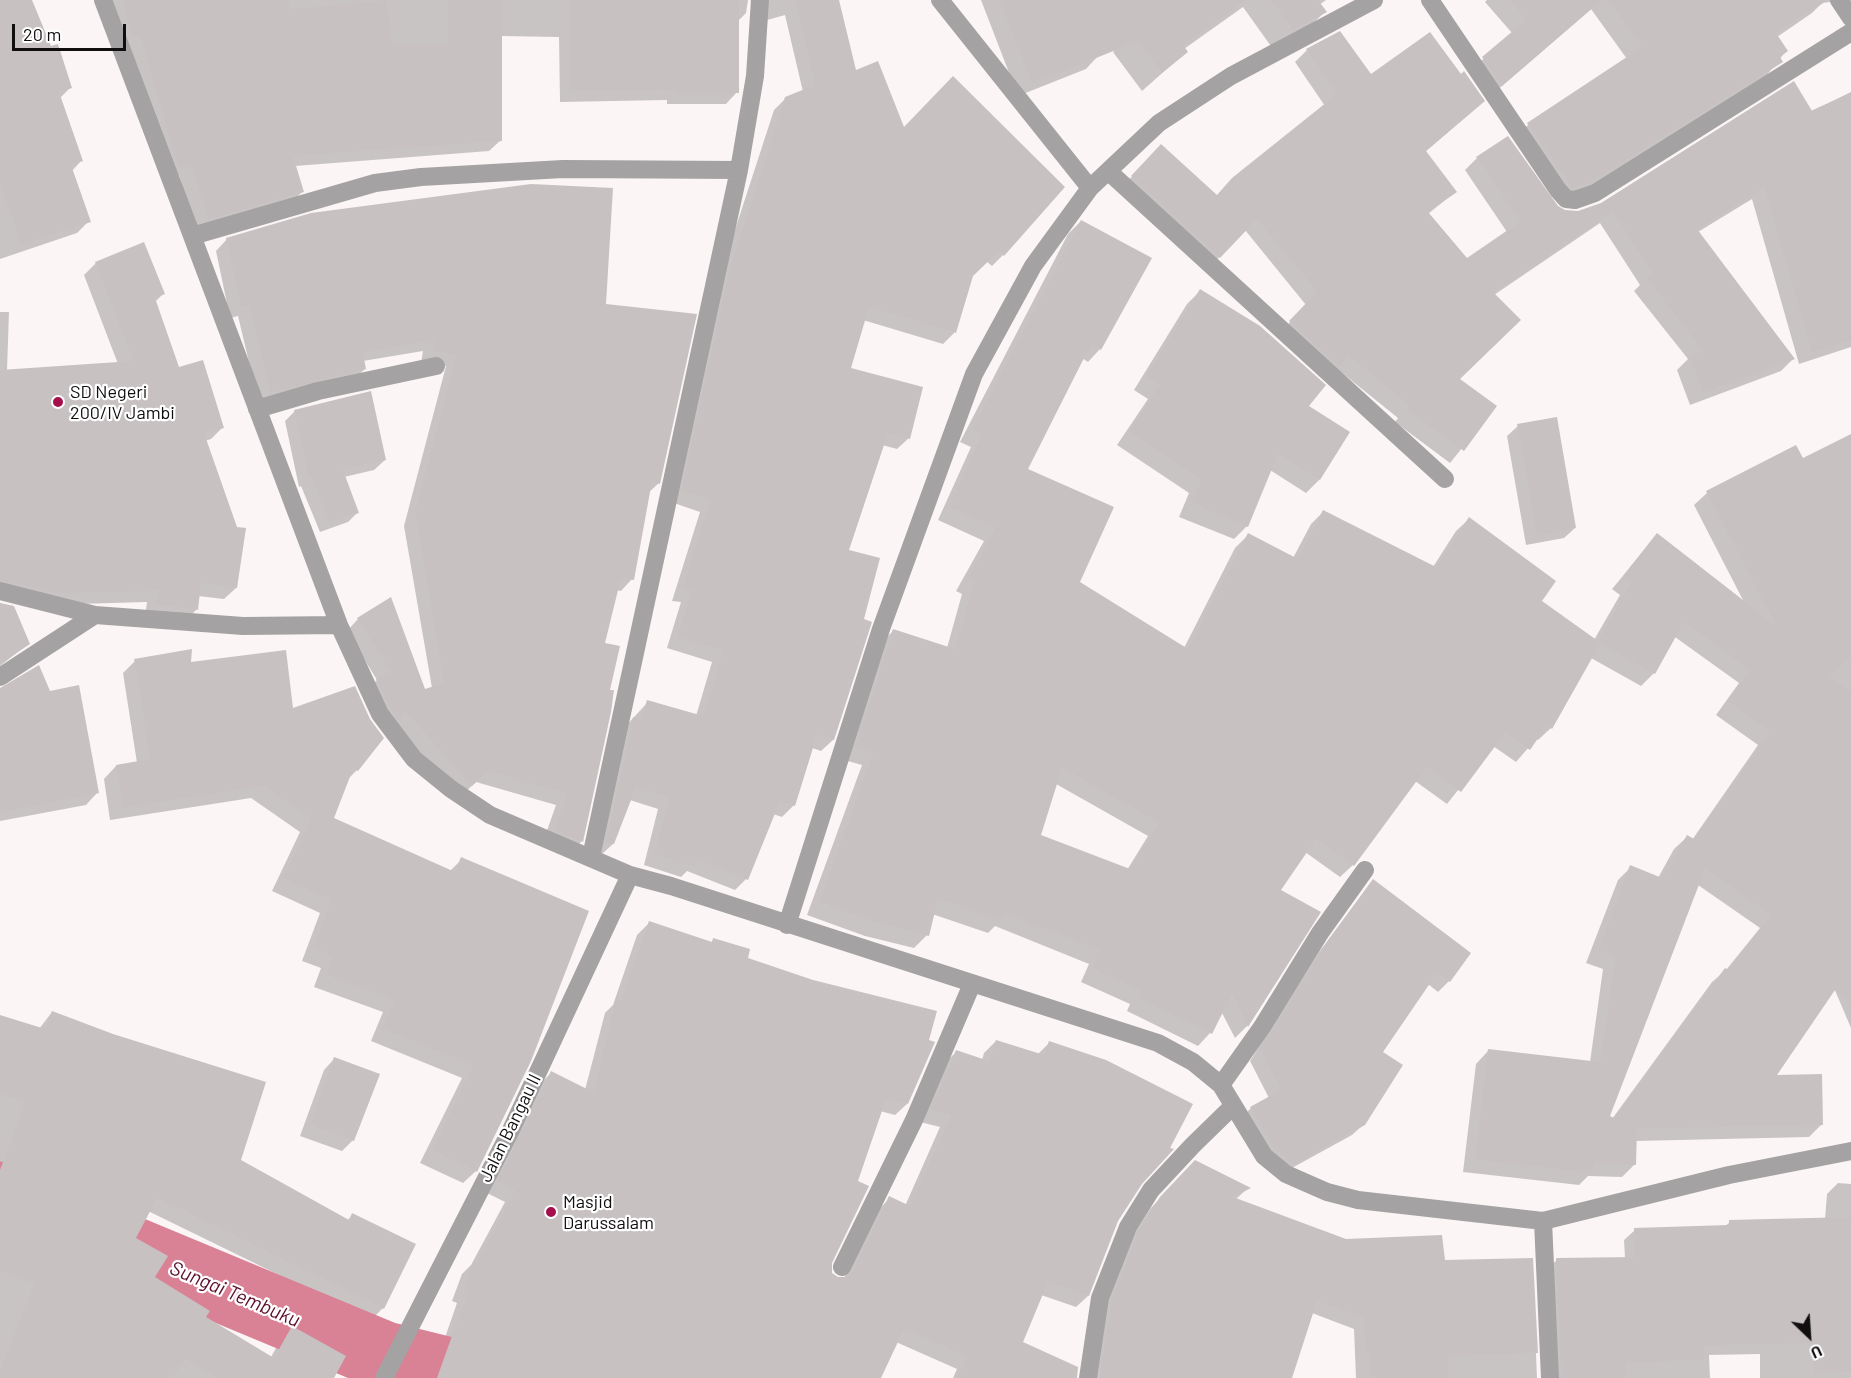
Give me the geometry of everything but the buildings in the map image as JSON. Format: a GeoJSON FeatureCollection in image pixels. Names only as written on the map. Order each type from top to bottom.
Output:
{"type":"FeatureCollection","features":[{"type":"Feature","properties":{"kind":"street"},"geometry":{"type":"LineString","coordinates":[[103,0],[339,625],[380,714],[414,759],[451,789],[490,815],[630,875],[671,886],[1158,1043],[1193,1062],[1221,1086],[1264,1156],[1286,1174],[1327,1192],[1358,1200],[1543,1221],[1729,1175],[1851,1151]]}},
{"type":"Feature","properties":{"kind":"street"},"geometry":{"type":"LineString","coordinates":[[591,858],[739,170],[755,76],[760,0]]}},
{"type":"Feature","properties":{"kind":"street"},"geometry":{"type":"LineString","coordinates":[[940,0],[1090,188]]}},
{"type":"Feature","properties":{"kind":"street"},"geometry":{"type":"LineString","coordinates":[[787,925],[881,629],[974,374],[1033,266],[1090,188],[1159,123],[1231,76],[1374,0]]}},
{"type":"Feature","properties":{"kind":"street"},"geometry":{"type":"LineString","coordinates":[[1430,0],[1558,190],[1566,199],[1575,200],[1595,193],[1851,32]]}},
{"type":"Feature","properties":{"kind":"street"},"geometry":{"type":"LineString","coordinates":[[1839,0],[1851,18]]}},
{"type":"Feature","properties":{"kind":"street"},"geometry":{"type":"LineString","coordinates":[[192,236],[269,212],[387,181],[563,169],[739,170]]}},
{"type":"Feature","properties":{"kind":"street"},"geometry":{"type":"LineString","coordinates":[[1108,171],[1445,479]]}},
{"type":"Feature","properties":{"kind":"street"},"geometry":{"type":"LineString","coordinates":[[257,409],[318,391],[436,366]]}},
{"type":"Feature","properties":{"kind":"street"},"geometry":{"type":"LineString","coordinates":[[0,591],[96,615],[243,626],[339,625]]}},
{"type":"Feature","properties":{"kind":"street"},"geometry":{"type":"LineString","coordinates":[[0,677],[96,615]]}},
{"type":"Feature","properties":{"kind":"street"},"geometry":{"type":"LineString","coordinates":[[1221,1086],[1262,1027],[1320,933],[1365,870]]}},
{"type":"Feature","properties":{"kind":"street","name":"Jalan Bangau II"},"geometry":{"type":"LineString","coordinates":[[385,1376],[511,1130],[630,875]]}},
{"type":"Feature","properties":{"kind":"street"},"geometry":{"type":"LineString","coordinates":[[842,1267],[914,1120],[972,984]]}},
{"type":"Feature","properties":{"kind":"street"},"geometry":{"type":"LineString","coordinates":[[1088,1378],[1100,1298],[1128,1227],[1152,1190],[1192,1145],[1233,1106]]}},
{"type":"Feature","properties":{"kind":"street"},"geometry":{"type":"LineString","coordinates":[[1543,1221],[1550,1378]]}},
{"type":"Feature","properties":{"kind":"waterway","name":"Sungai Tembuku"},"geometry":{"type":"LineString","coordinates":[[0,1196],[385,1356],[474,1378]]}},
{"type":"Feature","properties":{"kind":"place","name":"SD Negeri 200/IV Jambi"},"geometry":{"type":"Point","coordinates":[58,402]}},
{"type":"Feature","properties":{"kind":"place","name":"Masjid Darussalam"},"geometry":{"type":"Point","coordinates":[551,1212]}}]}
